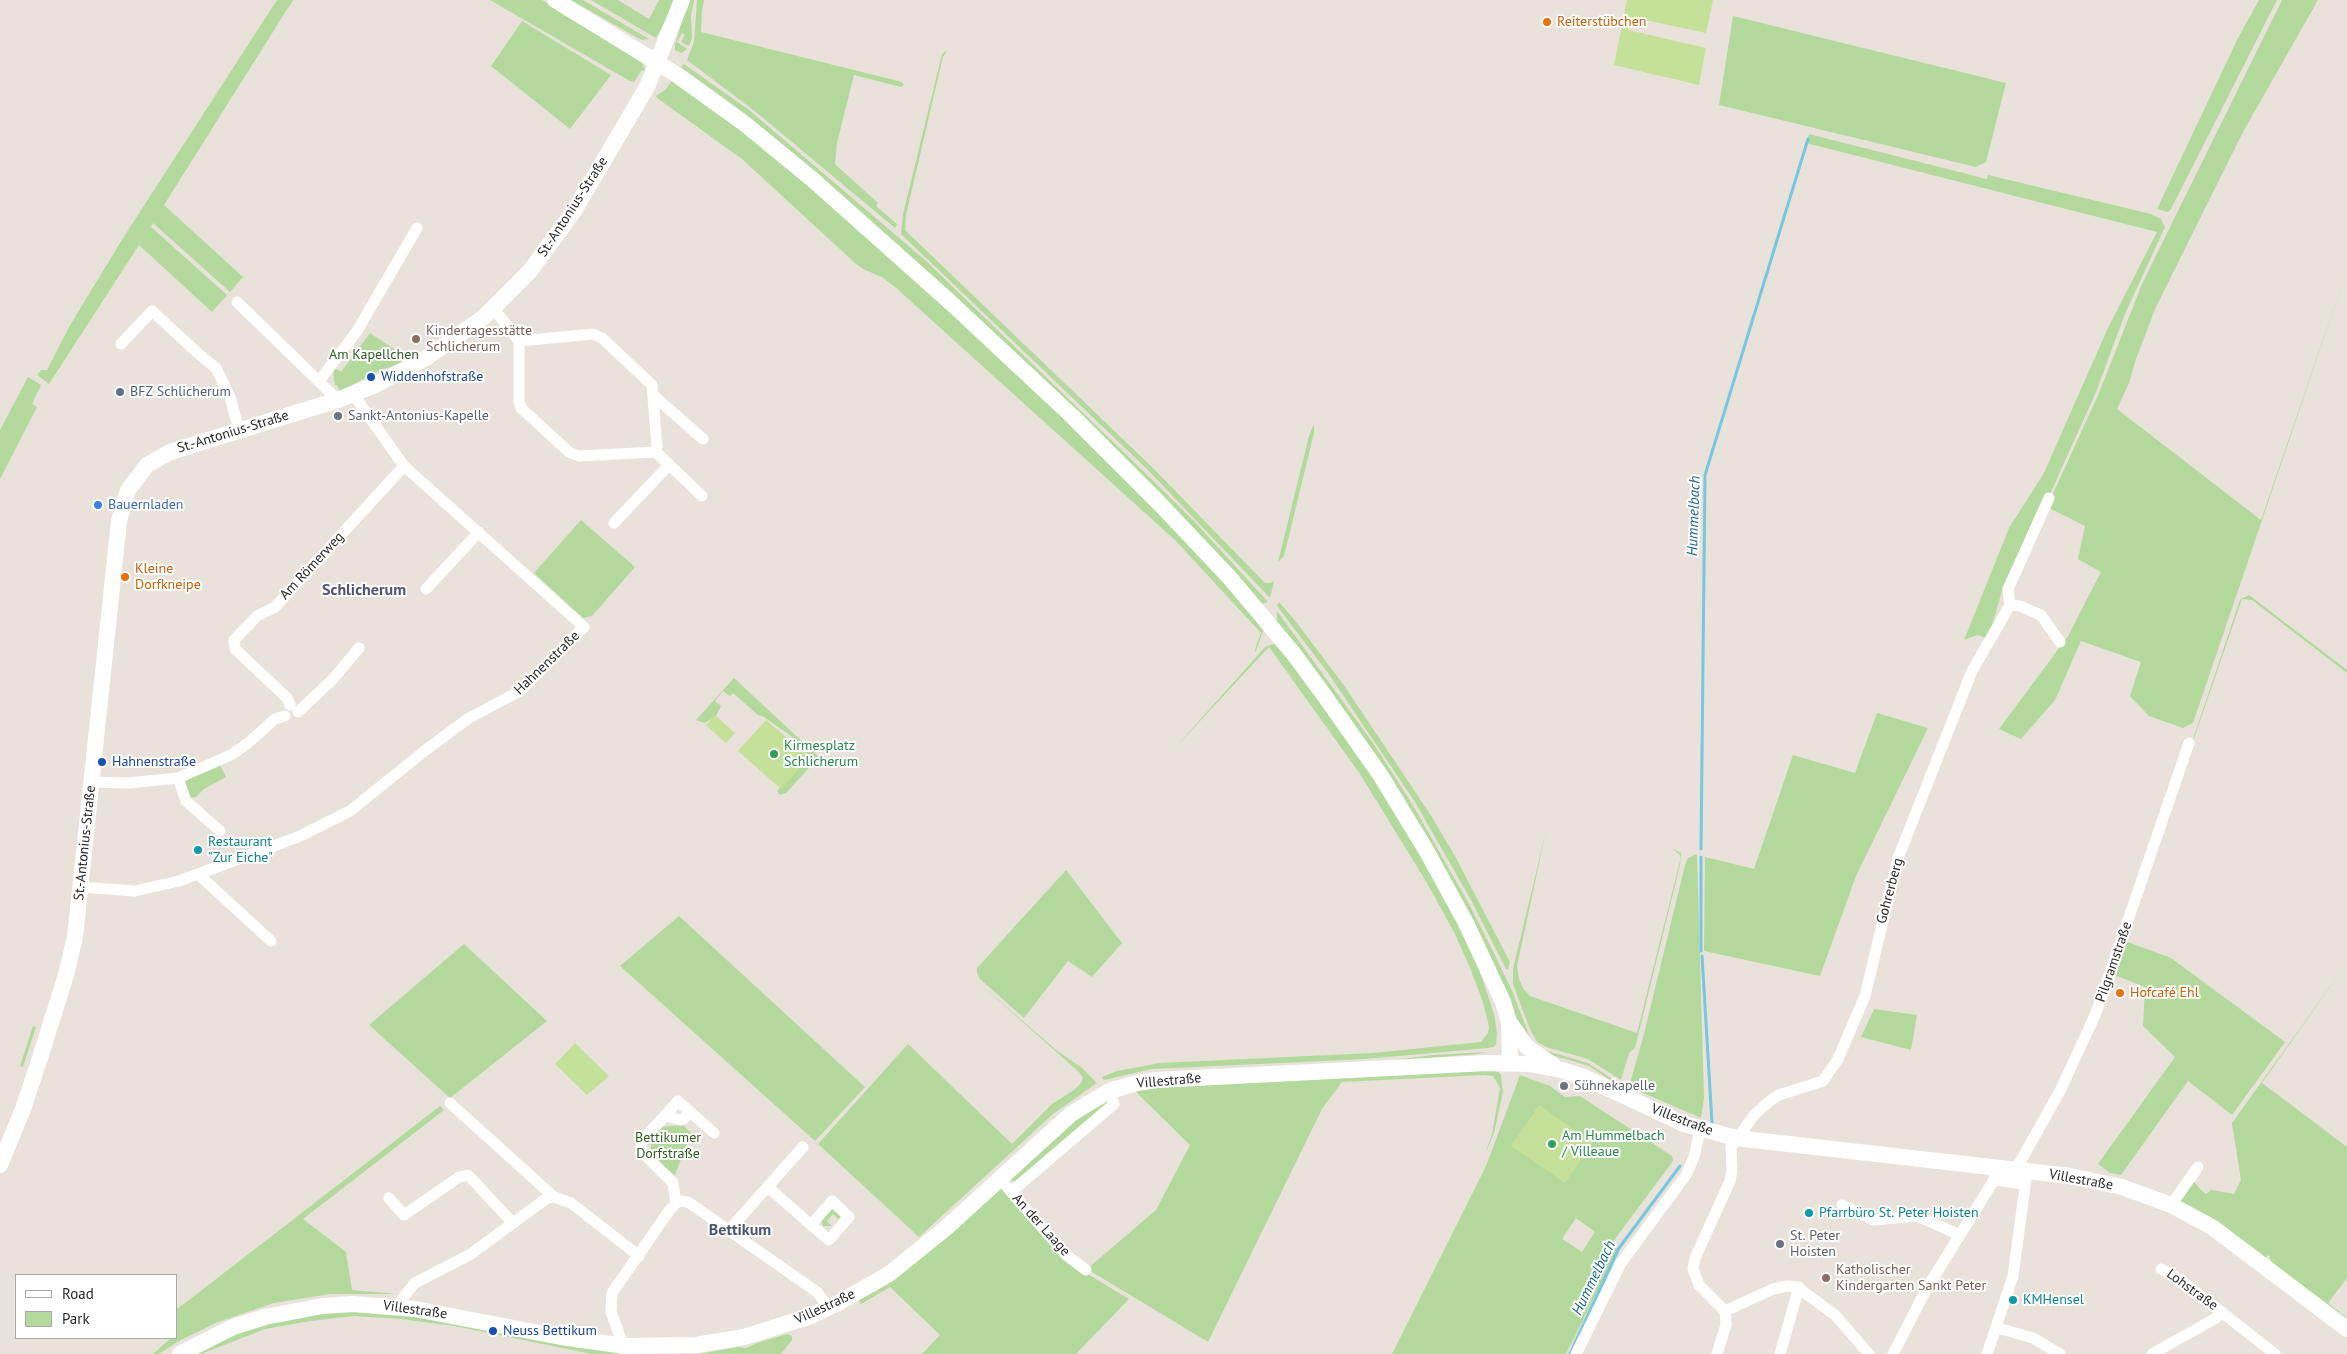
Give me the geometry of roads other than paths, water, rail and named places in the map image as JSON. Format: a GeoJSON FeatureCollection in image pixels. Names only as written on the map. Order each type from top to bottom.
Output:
{"type":"FeatureCollection","features":[{"type":"Feature","properties":{"kind":"main road"},"geometry":{"type":"LineString","coordinates":[[555,0],[658,62],[775,148],[894,251],[1103,446],[1182,526],[1230,578],[1306,670],[1344,723],[1399,805],[1469,928],[1494,981],[1509,1022],[1527,1047],[1561,1070]]}},
{"type":"Feature","properties":{"kind":"main road","name":"St.-Antonius-Straße"},"geometry":{"type":"LineString","coordinates":[[0,1164],[23,1109],[41,1055],[75,937],[119,521],[124,499],[138,476],[161,456],[178,448],[345,397],[389,379],[451,342],[493,308],[530,271],[557,236],[642,96],[658,62],[682,0]]}},
{"type":"Feature","properties":{"kind":"main road"},"geometry":{"type":"LineString","coordinates":[[1509,1022],[1510,1062]]}},
{"type":"Feature","properties":{"kind":"main road","name":"Villestraße"},"geometry":{"type":"LineString","coordinates":[[180,1354],[233,1328],[273,1315],[337,1305],[396,1306],[625,1350],[696,1345],[728,1340],[775,1329],[829,1308],[873,1284],[904,1263],[1071,1114],[1109,1091],[1156,1080],[1510,1062],[1561,1070],[1584,1077],[1700,1130],[1736,1138],[1995,1174],[2096,1181],[2122,1187],[2172,1204],[2200,1219],[2234,1242],[2347,1329]]}},
{"type":"Feature","properties":{"kind":"street"},"geometry":{"type":"LineString","coordinates":[[320,380],[356,331],[417,228]]}},
{"type":"Feature","properties":{"kind":"street"},"geometry":{"type":"LineString","coordinates":[[238,302],[320,380],[345,397],[404,466],[479,532],[426,589]]}},
{"type":"Feature","properties":{"kind":"street"},"geometry":{"type":"LineString","coordinates":[[493,308],[519,341],[520,406],[569,452],[579,456],[656,452],[702,496]]}},
{"type":"Feature","properties":{"kind":"street"},"geometry":{"type":"LineString","coordinates":[[121,344],[152,311],[216,368],[230,397],[239,430]]}},
{"type":"Feature","properties":{"kind":"street"},"geometry":{"type":"LineString","coordinates":[[519,341],[597,335],[649,380],[653,395],[656,452]]}},
{"type":"Feature","properties":{"kind":"street"},"geometry":{"type":"LineString","coordinates":[[653,395],[703,439]]}},
{"type":"Feature","properties":{"kind":"street"},"geometry":{"type":"LineString","coordinates":[[614,524],[669,465]]}},
{"type":"Feature","properties":{"kind":"street","name":"Am Römerweg"},"geometry":{"type":"LineString","coordinates":[[294,708],[287,698],[235,649],[234,640],[257,616],[274,607],[404,466]]}},
{"type":"Feature","properties":{"kind":"street","name":"Gohrerberg"},"geometry":{"type":"LineString","coordinates":[[1736,1138],[1754,1115],[1779,1094],[1823,1081],[1836,1064],[1865,996],[1898,858],[1972,671],[2010,606],[2008,589],[2049,498]]}},
{"type":"Feature","properties":{"kind":"street","name":"Hahnenstraße"},"geometry":{"type":"LineString","coordinates":[[80,887],[135,891],[199,875],[298,837],[350,810],[469,718],[520,691],[584,627],[479,532]]}},
{"type":"Feature","properties":{"kind":"street"},"geometry":{"type":"LineString","coordinates":[[2010,606],[2020,606],[2040,616],[2060,642]]}},
{"type":"Feature","properties":{"kind":"street"},"geometry":{"type":"LineString","coordinates":[[92,782],[128,783],[178,778],[231,754],[248,743],[275,719],[285,716],[284,710],[294,708],[333,679],[359,648]]}},
{"type":"Feature","properties":{"kind":"street","name":"Pilgramstraße"},"geometry":{"type":"LineString","coordinates":[[2022,1175],[2096,1013],[2189,743]]}},
{"type":"Feature","properties":{"kind":"street"},"geometry":{"type":"LineString","coordinates":[[178,778],[186,801],[220,831]]}},
{"type":"Feature","properties":{"kind":"street"},"geometry":{"type":"LineString","coordinates":[[199,875],[271,941]]}},
{"type":"Feature","properties":{"kind":"street"},"geometry":{"type":"LineString","coordinates":[[1011,1192],[1114,1104],[1109,1091]]}},
{"type":"Feature","properties":{"kind":"street"},"geometry":{"type":"LineString","coordinates":[[625,1350],[612,1317],[610,1300],[617,1284],[676,1203],[673,1183],[641,1149],[642,1141],[678,1101],[714,1133]]}},
{"type":"Feature","properties":{"kind":"street"},"geometry":{"type":"LineString","coordinates":[[450,1103],[554,1196],[566,1200],[579,1208],[639,1256]]}},
{"type":"Feature","properties":{"kind":"street"},"geometry":{"type":"LineString","coordinates":[[1576,1354],[1621,1263],[1686,1175],[1694,1157],[1700,1130]]}},
{"type":"Feature","properties":{"kind":"street"},"geometry":{"type":"LineString","coordinates":[[1717,1354],[1726,1326],[1725,1312],[1720,1303],[1699,1285],[1693,1268],[1695,1258],[1730,1181],[1731,1147],[1736,1138]]}},
{"type":"Feature","properties":{"kind":"street"},"geometry":{"type":"LineString","coordinates":[[729,1230],[803,1147]]}},
{"type":"Feature","properties":{"kind":"street"},"geometry":{"type":"LineString","coordinates":[[2172,1204],[2198,1168]]}},
{"type":"Feature","properties":{"kind":"street"},"geometry":{"type":"LineString","coordinates":[[1893,1354],[1927,1288],[1995,1174]]}},
{"type":"Feature","properties":{"kind":"street"},"geometry":{"type":"LineString","coordinates":[[389,1198],[404,1215],[459,1177],[466,1175],[472,1177],[512,1222]]}},
{"type":"Feature","properties":{"kind":"street"},"geometry":{"type":"LineString","coordinates":[[1987,1354],[1998,1328],[2013,1276],[2022,1175]]}},
{"type":"Feature","properties":{"kind":"street","name":"An der Laage"},"geometry":{"type":"LineString","coordinates":[[1000,1179],[1066,1255],[1086,1270]]}},
{"type":"Feature","properties":{"kind":"street"},"geometry":{"type":"LineString","coordinates":[[768,1186],[811,1225]]}},
{"type":"Feature","properties":{"kind":"street"},"geometry":{"type":"LineString","coordinates":[[396,1306],[415,1283],[470,1254],[542,1200],[554,1196]]}},
{"type":"Feature","properties":{"kind":"street"},"geometry":{"type":"LineString","coordinates":[[676,1203],[688,1202],[729,1230],[817,1292],[829,1308]]}},
{"type":"Feature","properties":{"kind":"street"},"geometry":{"type":"LineString","coordinates":[[1842,1205],[1874,1220],[1917,1216],[1960,1235]]}},
{"type":"Feature","properties":{"kind":"street","name":"Lohstraße"},"geometry":{"type":"LineString","coordinates":[[2161,1269],[2178,1278],[2275,1354]]}},
{"type":"Feature","properties":{"kind":"street"},"geometry":{"type":"LineString","coordinates":[[1725,1312],[1773,1289],[1787,1286],[1799,1287],[1835,1315],[1869,1354]]}},
{"type":"Feature","properties":{"kind":"street"},"geometry":{"type":"LineString","coordinates":[[1780,1354],[1799,1287]]}},
{"type":"Feature","properties":{"kind":"street","name":"Lohstraße"},"geometry":{"type":"LineString","coordinates":[[2152,1354],[2216,1318],[2222,1312]]}},
{"type":"Feature","properties":{"kind":"street"},"geometry":{"type":"LineString","coordinates":[[1998,1328],[2033,1338],[2060,1354]]}},
{"type":"Feature","properties":{"kind":"waterway","name":"Hummelbach"},"geometry":{"type":"LineString","coordinates":[[1701,849],[1705,475],[1808,139]]}},
{"type":"Feature","properties":{"kind":"waterway","name":"Hummelbach"},"geometry":{"type":"LineString","coordinates":[[1701,857],[1701,951]]}},
{"type":"Feature","properties":{"kind":"waterway","name":"Hummelbach"},"geometry":{"type":"LineString","coordinates":[[1702,956],[1712,1123]]}},
{"type":"Feature","properties":{"kind":"waterway","name":"Hummelbach"},"geometry":{"type":"LineString","coordinates":[[1570,1354],[1619,1248],[1680,1166]]}},
{"type":"Feature","properties":{"kind":"place","name":"Reiterstübchen"},"geometry":{"type":"Point","coordinates":[1547,22]}},
{"type":"Feature","properties":{"kind":"place","name":"Kindertagesstätte Schlicherum"},"geometry":{"type":"Point","coordinates":[416,339]}},
{"type":"Feature","properties":{"kind":"place","name":"Widdenhofstraße"},"geometry":{"type":"Point","coordinates":[371,377]}},
{"type":"Feature","properties":{"kind":"place","name":"BFZ Schlicherum"},"geometry":{"type":"Point","coordinates":[120,392]}},
{"type":"Feature","properties":{"kind":"place","name":"Sankt-Antonius-Kapelle"},"geometry":{"type":"Point","coordinates":[338,416]}},
{"type":"Feature","properties":{"kind":"place","name":"Bauernladen"},"geometry":{"type":"Point","coordinates":[98,505]}},
{"type":"Feature","properties":{"kind":"place","name":"Kleine Dorfkneipe"},"geometry":{"type":"Point","coordinates":[125,577]}},
{"type":"Feature","properties":{"kind":"place","name":"Kirmesplatz Schlicherum"},"geometry":{"type":"Point","coordinates":[774,754]}},
{"type":"Feature","properties":{"kind":"place","name":"Hahnenstraße"},"geometry":{"type":"Point","coordinates":[102,762]}},
{"type":"Feature","properties":{"kind":"place","name":"Restaurant \"Zur Eiche\""},"geometry":{"type":"Point","coordinates":[198,850]}},
{"type":"Feature","properties":{"kind":"place","name":"Hofcafé Ehl"},"geometry":{"type":"Point","coordinates":[2120,993]}},
{"type":"Feature","properties":{"kind":"place","name":"Sühnekapelle"},"geometry":{"type":"Point","coordinates":[1564,1086]}},
{"type":"Feature","properties":{"kind":"place","name":"Am Hummelbach / Villeaue"},"geometry":{"type":"Point","coordinates":[1552,1144]}},
{"type":"Feature","properties":{"kind":"place","name":"Pfarrbüro St. Peter Hoisten"},"geometry":{"type":"Point","coordinates":[1809,1213]}},
{"type":"Feature","properties":{"kind":"place","name":"St. Peter Hoisten"},"geometry":{"type":"Point","coordinates":[1780,1244]}},
{"type":"Feature","properties":{"kind":"place","name":"Katholischer Kindergarten Sankt Peter"},"geometry":{"type":"Point","coordinates":[1826,1278]}},
{"type":"Feature","properties":{"kind":"place","name":"KMHensel"},"geometry":{"type":"Point","coordinates":[2013,1300]}},
{"type":"Feature","properties":{"kind":"place","name":"Neuss Bettikum"},"geometry":{"type":"Point","coordinates":[493,1331]}},
{"type":"Feature","properties":{"kind":"district","name":"Schlicherum"},"geometry":{"type":"Point","coordinates":[364,590]}},
{"type":"Feature","properties":{"kind":"district","name":"Bettikum"},"geometry":{"type":"Point","coordinates":[740,1230]}},
{"type":"Feature","properties":{"kind":"park label","name":"Am Kapellchen"},"geometry":{"type":"Point","coordinates":[374,355]}},
{"type":"Feature","properties":{"kind":"park label","name":"Bettikumer Dorfstraße"},"geometry":{"type":"Point","coordinates":[668,1146]}}]}
